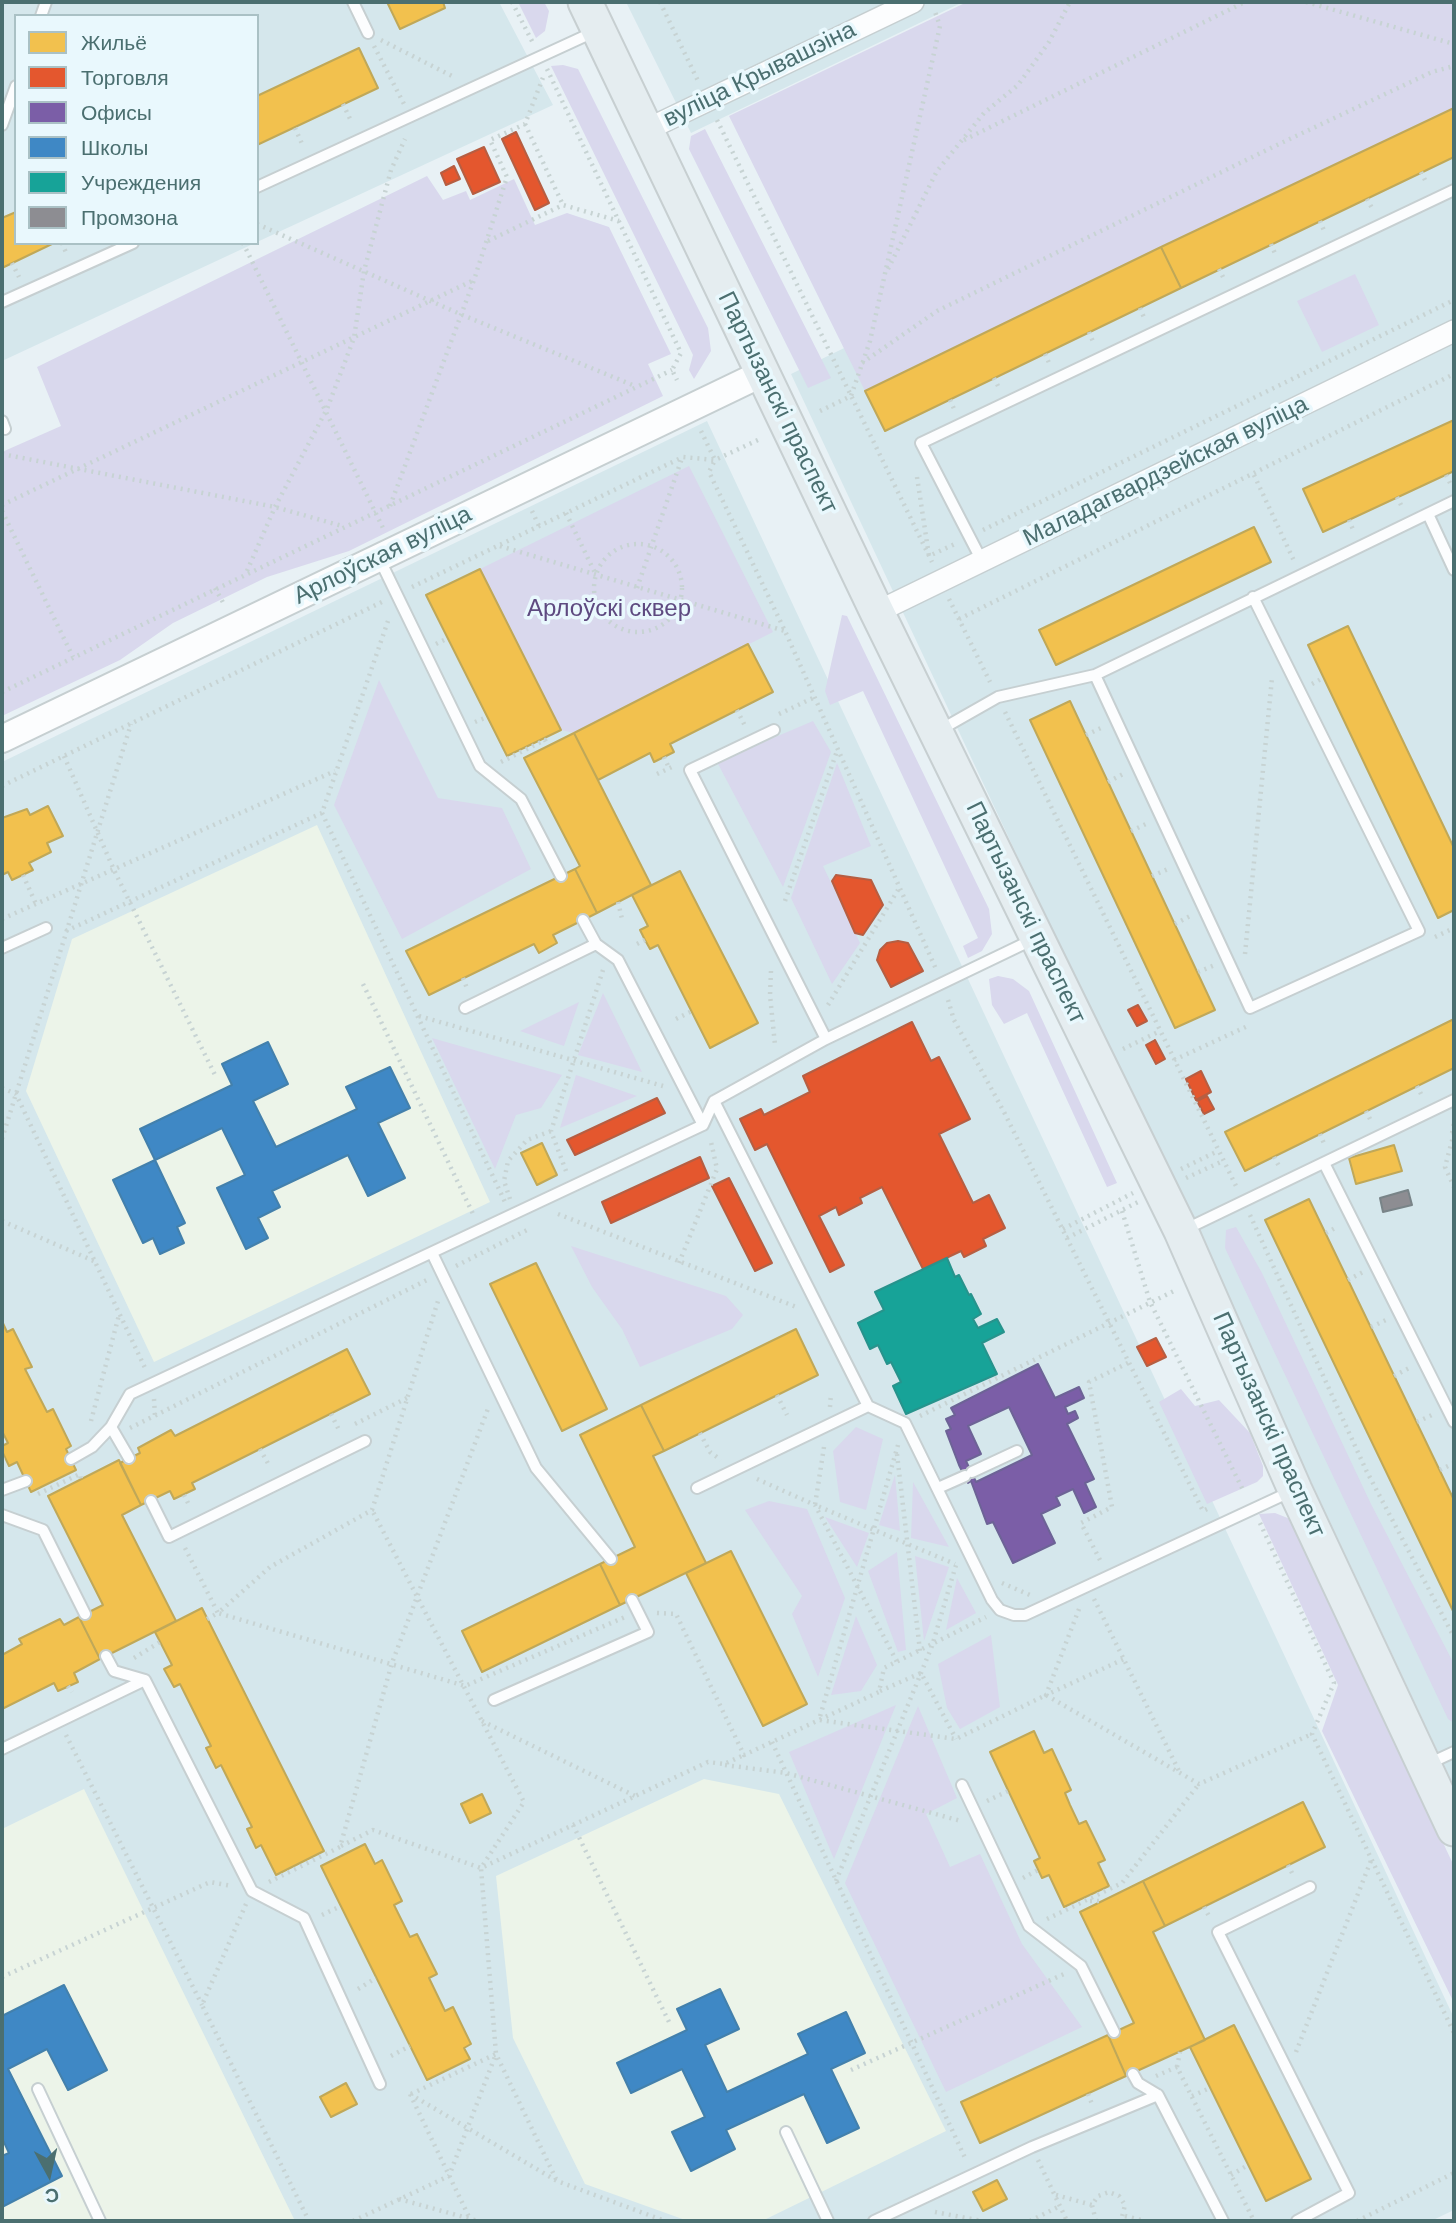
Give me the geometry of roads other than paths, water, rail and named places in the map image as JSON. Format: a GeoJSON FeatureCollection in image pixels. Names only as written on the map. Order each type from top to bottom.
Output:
{"type":"FeatureCollection","features":[{"type":"Feature","properties":{"kind":"main road","name":"Партызанскі праспект"},"geometry":{"type":"LineString","coordinates":[[591,16],[877,612],[1181,1231],[1295,1490],[1440,1758],[1454,1829]]}},
{"type":"Feature","properties":{"kind":"street","name":"вуліца Крывашэіна"},"geometry":{"type":"LineString","coordinates":[[646,130],[916,2]]}},
{"type":"Feature","properties":{"kind":"street","name":"Маладагвардзейская вуліца"},"geometry":{"type":"LineString","coordinates":[[877,612],[1454,331]]}},
{"type":"Feature","properties":{"kind":"street","name":"Арлоўская вуліца"},"geometry":{"type":"LineString","coordinates":[[2,739],[763,373]]}},
{"type":"Feature","properties":{"kind":"lane"},"geometry":{"type":"LineString","coordinates":[[352,2],[368,33]]}},
{"type":"Feature","properties":{"kind":"lane"},"geometry":{"type":"LineString","coordinates":[[259,186],[475,88],[543,63],[591,16]]}},
{"type":"Feature","properties":{"kind":"lane"},"geometry":{"type":"LineString","coordinates":[[2,125],[14,92]]}},
{"type":"Feature","properties":{"kind":"lane"},"geometry":{"type":"LineString","coordinates":[[982,561],[921,443],[1454,190]]}},
{"type":"Feature","properties":{"kind":"lane"},"geometry":{"type":"LineString","coordinates":[[2,302],[129,245]]}},
{"type":"Feature","properties":{"kind":"lane"},"geometry":{"type":"LineString","coordinates":[[937,732],[998,697],[1095,675],[1454,501]]}},
{"type":"Feature","properties":{"kind":"lane"},"geometry":{"type":"LineString","coordinates":[[1428,514],[1454,570]]}},
{"type":"Feature","properties":{"kind":"lane"},"geometry":{"type":"LineString","coordinates":[[379,558],[480,766],[521,799],[561,876]]}},
{"type":"Feature","properties":{"kind":"lane"},"geometry":{"type":"LineString","coordinates":[[1095,675],[1250,1008],[1419,931],[1253,597]]}},
{"type":"Feature","properties":{"kind":"lane"},"geometry":{"type":"LineString","coordinates":[[774,730],[690,770],[826,1039]]}},
{"type":"Feature","properties":{"kind":"lane"},"geometry":{"type":"LineString","coordinates":[[583,920],[596,944],[618,960],[703,1125]]}},
{"type":"Feature","properties":{"kind":"lane"},"geometry":{"type":"LineString","coordinates":[[2,948],[46,928]]}},
{"type":"Feature","properties":{"kind":"lane"},"geometry":{"type":"LineString","coordinates":[[71,1459],[113,1431],[130,1394],[703,1125],[714,1101],[826,1039],[943,985],[1037,937]]}},
{"type":"Feature","properties":{"kind":"lane"},"geometry":{"type":"LineString","coordinates":[[465,1007],[596,944]]}},
{"type":"Feature","properties":{"kind":"lane"},"geometry":{"type":"LineString","coordinates":[[1181,1231],[1454,1100]]}},
{"type":"Feature","properties":{"kind":"lane"},"geometry":{"type":"LineString","coordinates":[[714,1101],[868,1406],[905,1423],[979,1574],[1000,1610],[1026,1615],[1295,1490]]}},
{"type":"Feature","properties":{"kind":"lane"},"geometry":{"type":"LineString","coordinates":[[1324,1163],[1454,1422]]}},
{"type":"Feature","properties":{"kind":"lane"},"geometry":{"type":"LineString","coordinates":[[432,1253],[536,1468],[611,1559]]}},
{"type":"Feature","properties":{"kind":"lane"},"geometry":{"type":"LineString","coordinates":[[697,1488],[868,1406]]}},
{"type":"Feature","properties":{"kind":"lane"},"geometry":{"type":"LineString","coordinates":[[113,1431],[129,1458]]}},
{"type":"Feature","properties":{"kind":"lane"},"geometry":{"type":"LineString","coordinates":[[151,1501],[169,1537],[365,1441]]}},
{"type":"Feature","properties":{"kind":"lane"},"geometry":{"type":"LineString","coordinates":[[938,1488],[1017,1451]]}},
{"type":"Feature","properties":{"kind":"lane"},"geometry":{"type":"LineString","coordinates":[[2,1490],[26,1481]]}},
{"type":"Feature","properties":{"kind":"lane"},"geometry":{"type":"LineString","coordinates":[[2,1516],[43,1530],[85,1614]]}},
{"type":"Feature","properties":{"kind":"lane"},"geometry":{"type":"LineString","coordinates":[[494,1700],[648,1632],[632,1600]]}},
{"type":"Feature","properties":{"kind":"lane"},"geometry":{"type":"LineString","coordinates":[[106,1656],[114,1671],[145,1680],[252,1891],[304,1918],[380,2084]]}},
{"type":"Feature","properties":{"kind":"lane"},"geometry":{"type":"LineString","coordinates":[[2,1749],[145,1680]]}},
{"type":"Feature","properties":{"kind":"lane"},"geometry":{"type":"LineString","coordinates":[[962,1785],[1029,1926],[1081,1966],[1114,2032]]}},
{"type":"Feature","properties":{"kind":"lane"},"geometry":{"type":"LineString","coordinates":[[1297,2221],[1349,2194],[1218,1932],[1310,1887]]}},
{"type":"Feature","properties":{"kind":"lane"},"geometry":{"type":"LineString","coordinates":[[1133,2074],[1138,2083],[1158,2095],[1223,2221]]}},
{"type":"Feature","properties":{"kind":"lane"},"geometry":{"type":"LineString","coordinates":[[38,2089],[100,2221]]}},
{"type":"Feature","properties":{"kind":"lane"},"geometry":{"type":"LineString","coordinates":[[874,2221],[1032,2147],[1158,2095]]}},
{"type":"Feature","properties":{"kind":"lane"},"geometry":{"type":"LineString","coordinates":[[786,2132],[828,2221]]}},
{"type":"Feature","properties":{"kind":"park label","name":"Арлоўскі сквер"},"geometry":{"type":"Point","coordinates":[609,610]}}]}
